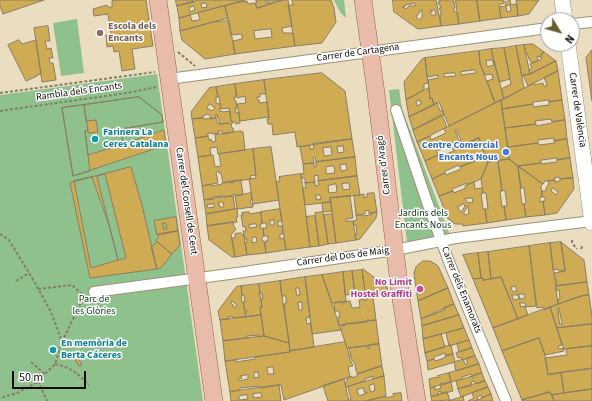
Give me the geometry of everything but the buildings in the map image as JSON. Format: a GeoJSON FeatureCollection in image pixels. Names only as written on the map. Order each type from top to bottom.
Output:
{"type":"FeatureCollection","features":[{"type":"Feature","properties":{"kind":"main road","name":"Carrer del Consell de Cent"},"geometry":{"type":"LineString","coordinates":[[158,0],[163,79],[197,278],[214,401]]}},
{"type":"Feature","properties":{"kind":"main road","name":"Carrer d'Aragó"},"geometry":{"type":"LineString","coordinates":[[363,0],[400,292],[417,401]]}},
{"type":"Feature","properties":{"kind":"main road"},"geometry":{"type":"LineString","coordinates":[[562,0],[564,12]]}},
{"type":"Feature","properties":{"kind":"main road","name":"Carrer de València"},"geometry":{"type":"LineString","coordinates":[[569,52],[592,222]]}},
{"type":"Feature","properties":{"kind":"street"},"geometry":{"type":"LineString","coordinates":[[580,23],[592,22]]}},
{"type":"Feature","properties":{"kind":"street","name":"Carrer de Cartagena"},"geometry":{"type":"LineString","coordinates":[[163,79],[540,29]]}},
{"type":"Feature","properties":{"kind":"street","name":"Carrer dels Enamorats"},"geometry":{"type":"LineString","coordinates":[[396,110],[449,262],[506,401]]}},
{"type":"Feature","properties":{"kind":"street","name":"Carrer del Dos de Maig"},"geometry":{"type":"LineString","coordinates":[[94,292],[395,250],[472,236],[592,222]]}},
{"type":"Feature","properties":{"kind":"path"},"geometry":{"type":"LineString","coordinates":[[178,52],[195,66]]}},
{"type":"Feature","properties":{"kind":"path"},"geometry":{"type":"LineString","coordinates":[[0,93],[163,79]]}},
{"type":"Feature","properties":{"kind":"path","name":"Rambla dels Encants"},"geometry":{"type":"LineString","coordinates":[[0,111],[127,93],[163,79]]}},
{"type":"Feature","properties":{"kind":"path"},"geometry":{"type":"LineString","coordinates":[[0,234],[9,240],[29,273],[51,312],[62,342]]}},
{"type":"Feature","properties":{"kind":"path"},"geometry":{"type":"LineString","coordinates":[[572,240],[572,244],[577,249]]}},
{"type":"Feature","properties":{"kind":"path"},"geometry":{"type":"LineString","coordinates":[[581,249],[583,245]]}},
{"type":"Feature","properties":{"kind":"path"},"geometry":{"type":"LineString","coordinates":[[16,281],[29,273]]}},
{"type":"Feature","properties":{"kind":"path"},"geometry":{"type":"LineString","coordinates":[[38,289],[72,285],[84,296]]}},
{"type":"Feature","properties":{"kind":"path"},"geometry":{"type":"LineString","coordinates":[[0,398],[17,393],[36,383],[55,364],[62,342],[84,296],[94,292]]}},
{"type":"Feature","properties":{"kind":"path"},"geometry":{"type":"LineString","coordinates":[[31,362],[45,374]]}},
{"type":"Feature","properties":{"kind":"path"},"geometry":{"type":"LineString","coordinates":[[55,364],[66,367],[78,374],[89,385]]}},
{"type":"Feature","properties":{"kind":"path"},"geometry":{"type":"LineString","coordinates":[[38,381],[47,401]]}},
{"type":"Feature","properties":{"kind":"green space"},"geometry":{"type":"Polygon","coordinates":[[[334,0],[344,0],[346,18],[340,12],[334,0]]]}},
{"type":"Feature","properties":{"kind":"green space"},"geometry":{"type":"Polygon","coordinates":[[[77,19],[84,73],[61,76],[53,23],[77,19]]]}},
{"type":"Feature","properties":{"kind":"green space","name":"Parc de les Glòries"},"geometry":{"type":"Polygon","coordinates":[[[157,74],[203,401],[0,401],[0,95],[157,74]]]}},
{"type":"Feature","properties":{"kind":"green space","name":"Jardins dels Encants Nous"},"geometry":{"type":"Polygon","coordinates":[[[399,89],[402,109],[450,235],[407,242],[389,90],[399,89]]]}},
{"type":"Feature","properties":{"kind":"place","name":"Escola dels Encants"},"geometry":{"type":"Point","coordinates":[100,33]}},
{"type":"Feature","properties":{"kind":"place","name":"Farinera La Ceres Catalana"},"geometry":{"type":"Point","coordinates":[95,139]}},
{"type":"Feature","properties":{"kind":"place","name":"Centre Comercial Encants Nous"},"geometry":{"type":"Point","coordinates":[506,152]}},
{"type":"Feature","properties":{"kind":"place","name":"No Limit Hostel Graffiti"},"geometry":{"type":"Point","coordinates":[420,289]}},
{"type":"Feature","properties":{"kind":"place","name":"En memòria de Berta Cáceres"},"geometry":{"type":"Point","coordinates":[53,350]}}]}
